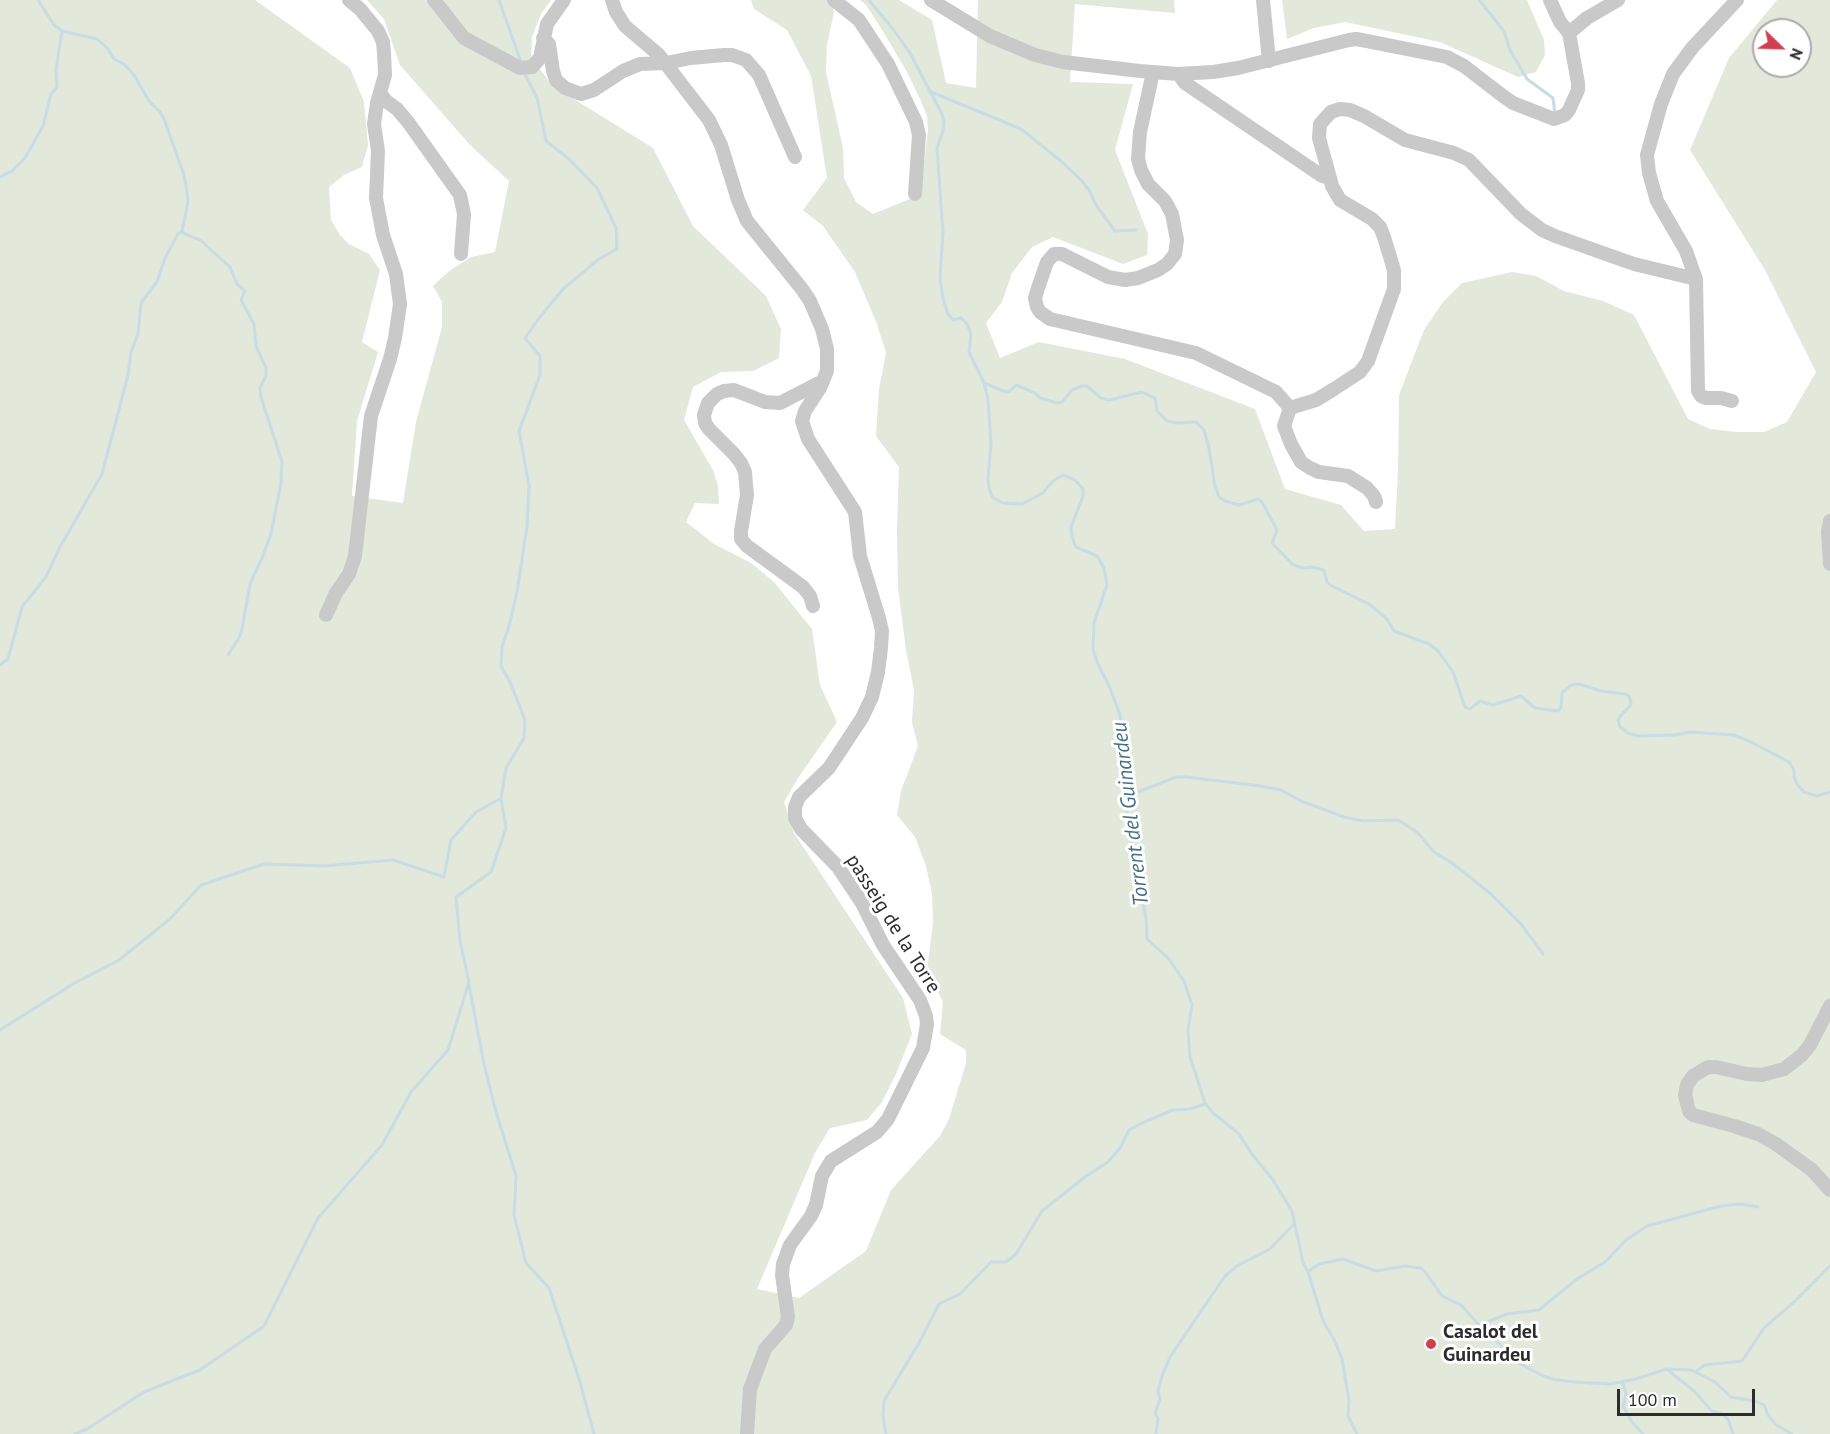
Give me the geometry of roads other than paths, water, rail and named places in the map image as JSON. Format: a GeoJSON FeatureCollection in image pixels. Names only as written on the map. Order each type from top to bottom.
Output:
{"type":"FeatureCollection","features":[{"type":"Feature","properties":{"kind":"street"},"geometry":{"type":"LineString","coordinates":[[326,615],[336,593],[349,574],[355,556],[371,416],[390,359],[399,317],[399,290],[376,198],[378,151],[374,124],[386,66],[383,42],[369,19],[349,0]]}},
{"type":"Feature","properties":{"kind":"street"},"geometry":{"type":"LineString","coordinates":[[434,0],[465,38],[515,67],[525,68],[535,65],[542,53],[547,24],[564,0]]}},
{"type":"Feature","properties":{"kind":"street","name":"passeig de la Torre"},"geometry":{"type":"LineString","coordinates":[[612,0],[625,27],[650,46],[666,63],[710,120],[747,221],[810,302],[822,329],[827,350],[824,381],[805,411],[802,421],[808,439],[855,512],[863,567],[882,631],[879,666],[872,697],[862,718],[829,768],[799,797],[795,807],[795,818],[801,829],[838,867],[862,903],[883,945],[920,1000],[927,1024],[923,1048],[888,1119],[877,1132],[831,1161],[822,1176],[816,1205],[811,1216],[788,1251],[782,1275],[788,1317],[786,1326],[765,1349],[750,1389],[747,1434]]}},
{"type":"Feature","properties":{"kind":"street"},"geometry":{"type":"LineString","coordinates":[[834,0],[860,20],[888,64],[916,122],[919,135],[915,194]]}},
{"type":"Feature","properties":{"kind":"street"},"geometry":{"type":"LineString","coordinates":[[931,0],[990,36],[1035,55],[1063,62],[1153,72],[1179,74],[1230,70],[1356,39],[1437,55],[1455,61],[1514,103],[1554,119],[1565,115],[1569,110],[1578,90],[1578,82],[1569,33],[1560,22],[1550,0]]}},
{"type":"Feature","properties":{"kind":"street"},"geometry":{"type":"LineString","coordinates":[[1263,0],[1269,60]]}},
{"type":"Feature","properties":{"kind":"street"},"geometry":{"type":"LineString","coordinates":[[1569,33],[1587,18],[1618,0]]}},
{"type":"Feature","properties":{"kind":"street"},"geometry":{"type":"LineString","coordinates":[[1732,401],[1707,398],[1701,396],[1698,391],[1696,279],[1686,251],[1657,201],[1649,173],[1648,147],[1673,74],[1692,48],[1737,0]]}},
{"type":"Feature","properties":{"kind":"street"},"geometry":{"type":"LineString","coordinates":[[543,38],[549,44],[556,80],[577,94],[589,93],[632,66],[724,55],[740,57],[751,64],[759,75],[795,157]]}},
{"type":"Feature","properties":{"kind":"street"},"geometry":{"type":"LineString","coordinates":[[1153,72],[1140,132],[1138,159],[1148,184],[1166,201],[1172,214],[1177,240],[1175,254],[1158,270],[1138,278],[1125,280],[1108,277],[1062,254],[1054,255],[1047,262],[1038,288],[1035,298],[1038,308],[1050,319],[1196,353],[1276,392],[1290,408]]}},
{"type":"Feature","properties":{"kind":"street"},"geometry":{"type":"LineString","coordinates":[[1179,74],[1185,83],[1322,176],[1330,178]]}},
{"type":"Feature","properties":{"kind":"street"},"geometry":{"type":"LineString","coordinates":[[380,93],[408,122],[460,195],[464,214],[461,254]]}},
{"type":"Feature","properties":{"kind":"street"},"geometry":{"type":"LineString","coordinates":[[1290,408],[1316,399],[1363,368],[1371,353],[1394,289],[1394,270],[1380,227],[1372,219],[1340,201],[1332,186],[1319,138],[1320,124],[1330,112],[1340,109],[1350,110],[1405,140],[1454,153],[1469,160],[1521,214],[1542,230],[1555,236],[1634,264],[1696,279]]}},
{"type":"Feature","properties":{"kind":"street"},"geometry":{"type":"LineString","coordinates":[[813,606],[803,586],[755,552],[741,539],[747,495],[745,472],[734,454],[709,429],[704,415],[708,403],[724,391],[734,390],[765,402],[780,403],[824,381]]}},
{"type":"Feature","properties":{"kind":"street"},"geometry":{"type":"LineString","coordinates":[[1290,408],[1284,426],[1301,462],[1319,472],[1342,474],[1355,479],[1367,488],[1376,502]]}},
{"type":"Feature","properties":{"kind":"street"},"geometry":{"type":"LineString","coordinates":[[1830,520],[1828,532],[1830,564]]}},
{"type":"Feature","properties":{"kind":"street"},"geometry":{"type":"LineString","coordinates":[[1830,1006],[1806,1050],[1784,1069],[1762,1075],[1716,1067],[1708,1068],[1693,1076],[1687,1085],[1685,1095],[1689,1111],[1693,1115],[1758,1134],[1812,1170],[1830,1190]]}},
{"type":"Feature","properties":{"kind":"waterway"},"geometry":{"type":"LineString","coordinates":[[38,0],[54,25],[62,31],[97,39],[108,49],[114,59],[124,64],[134,75],[149,101],[164,119],[184,175],[188,202],[182,231],[200,240],[230,267],[237,284],[245,291],[241,300],[254,324],[256,346],[266,368],[266,376],[260,388],[261,397],[282,462],[281,483],[271,534],[250,584],[239,638],[228,655]]}},
{"type":"Feature","properties":{"kind":"waterway"},"geometry":{"type":"LineString","coordinates":[[499,0],[521,62]]}},
{"type":"Feature","properties":{"kind":"waterway","name":"Torrent del Guinardeu"},"geometry":{"type":"LineString","coordinates":[[869,0],[910,53],[944,122],[937,148],[943,232],[940,278],[948,314],[953,320],[961,318],[967,324],[971,334],[969,352],[984,383],[988,399],[991,443],[988,479],[993,498],[1003,503],[1022,504],[1043,493],[1053,481],[1063,475],[1075,480],[1083,489],[1083,496],[1071,527],[1072,537],[1076,547],[1097,556],[1104,568],[1107,585],[1094,623],[1093,649],[1120,715],[1128,824],[1146,918],[1147,939],[1168,958],[1184,981],[1192,1005],[1188,1030],[1190,1057],[1205,1103],[1213,1113],[1239,1134],[1273,1180],[1292,1211],[1303,1263],[1324,1323],[1342,1359],[1349,1401],[1348,1416],[1357,1434]]}},
{"type":"Feature","properties":{"kind":"waterway"},"geometry":{"type":"LineString","coordinates":[[1479,0],[1504,31],[1510,50],[1527,79],[1553,98],[1555,114]]}},
{"type":"Feature","properties":{"kind":"waterway"},"geometry":{"type":"LineString","coordinates":[[0,177],[12,171],[25,158],[43,126],[51,94],[57,87],[56,70],[62,31]]}},
{"type":"Feature","properties":{"kind":"waterway"},"geometry":{"type":"LineString","coordinates":[[75,1434],[87,1429],[144,1392],[200,1370],[264,1326],[318,1218],[382,1145],[411,1092],[448,1050],[469,982],[460,941],[456,897],[491,872],[506,828],[501,799],[506,768],[524,738],[525,720],[511,684],[501,666],[502,647],[517,592],[527,527],[529,486],[519,431],[540,375],[540,356],[525,338],[563,289],[599,259],[617,249],[616,228],[597,188],[569,159],[546,141],[537,98],[524,72]]}},
{"type":"Feature","properties":{"kind":"waterway"},"geometry":{"type":"LineString","coordinates":[[929,91],[1021,129],[1081,180],[1115,231],[1136,230]]}},
{"type":"Feature","properties":{"kind":"waterway"},"geometry":{"type":"LineString","coordinates":[[0,665],[8,659],[22,607],[46,577],[60,547],[102,474],[128,375],[131,352],[138,334],[141,303],[157,282],[165,258],[182,231]]}},
{"type":"Feature","properties":{"kind":"waterway"},"geometry":{"type":"LineString","coordinates":[[984,383],[1006,392],[1016,385],[1035,393],[1040,398],[1057,403],[1062,402],[1072,390],[1082,386],[1087,386],[1101,398],[1109,400],[1142,392],[1155,398],[1157,411],[1167,421],[1196,422],[1204,430],[1219,497],[1239,505],[1258,499],[1262,502],[1277,530],[1272,543],[1292,564],[1302,568],[1312,567],[1324,570],[1330,585],[1369,604],[1387,619],[1394,631],[1429,644],[1438,651],[1453,672],[1465,707],[1470,709],[1480,701],[1493,705],[1521,696],[1535,708],[1558,711],[1561,708],[1562,693],[1571,685],[1579,684],[1601,691],[1625,694],[1629,696],[1631,703],[1618,720],[1620,727],[1628,733],[1638,736],[1675,735],[1690,732],[1734,735],[1789,762],[1794,770],[1797,784],[1804,792],[1817,796],[1830,792]]}},
{"type":"Feature","properties":{"kind":"waterway"},"geometry":{"type":"LineString","coordinates":[[1126,794],[1138,792],[1176,777],[1187,777],[1281,790],[1301,801],[1344,817],[1363,821],[1398,820],[1417,832],[1434,852],[1452,863],[1491,894],[1521,924],[1543,954]]}},
{"type":"Feature","properties":{"kind":"waterway"},"geometry":{"type":"LineString","coordinates":[[0,1030],[73,984],[119,960],[170,919],[201,885],[264,864],[324,866],[393,860],[444,877],[451,840],[476,812],[500,799]]}},
{"type":"Feature","properties":{"kind":"waterway"},"geometry":{"type":"LineString","coordinates":[[469,985],[484,1064],[516,1176],[514,1215],[526,1263],[549,1288],[580,1382],[594,1434]]}},
{"type":"Feature","properties":{"kind":"waterway"},"geometry":{"type":"LineString","coordinates":[[886,1434],[883,1415],[884,1401],[919,1343],[939,1304],[960,1294],[991,1262],[1006,1262],[1016,1254],[1042,1211],[1108,1162],[1120,1148],[1129,1130],[1173,1110],[1190,1109],[1205,1104]]}},
{"type":"Feature","properties":{"kind":"waterway"},"geometry":{"type":"LineString","coordinates":[[1480,1325],[1507,1314],[1539,1310],[1577,1279],[1605,1262],[1626,1240],[1647,1226],[1721,1206],[1741,1204],[1758,1207]]}},
{"type":"Feature","properties":{"kind":"waterway"},"geometry":{"type":"LineString","coordinates":[[1156,1434],[1158,1418],[1155,1413],[1160,1399],[1158,1391],[1170,1357],[1225,1276],[1237,1266],[1270,1249],[1294,1224]]}},
{"type":"Feature","properties":{"kind":"waterway"},"geometry":{"type":"LineString","coordinates":[[1309,1271],[1319,1264],[1343,1259],[1376,1271],[1405,1266],[1421,1268],[1442,1296],[1461,1305],[1513,1360],[1543,1376],[1556,1380],[1610,1384],[1667,1369],[1691,1370],[1715,1382],[1731,1397],[1764,1405],[1776,1425],[1792,1434]]}},
{"type":"Feature","properties":{"kind":"waterway"},"geometry":{"type":"LineString","coordinates":[[1695,1372],[1705,1365],[1742,1361],[1764,1328],[1830,1266]]}},
{"type":"Feature","properties":{"kind":"waterway"},"geometry":{"type":"LineString","coordinates":[[1668,1370],[1694,1391],[1712,1411],[1728,1419],[1733,1434]]}},
{"type":"Feature","properties":{"kind":"waterway"},"geometry":{"type":"LineString","coordinates":[[1623,1383],[1626,1394],[1623,1406],[1632,1422],[1643,1434]]}},
{"type":"Feature","properties":{"kind":"place","name":"Casalot del Guinardeu"},"geometry":{"type":"Point","coordinates":[1431,1344]}}]}
